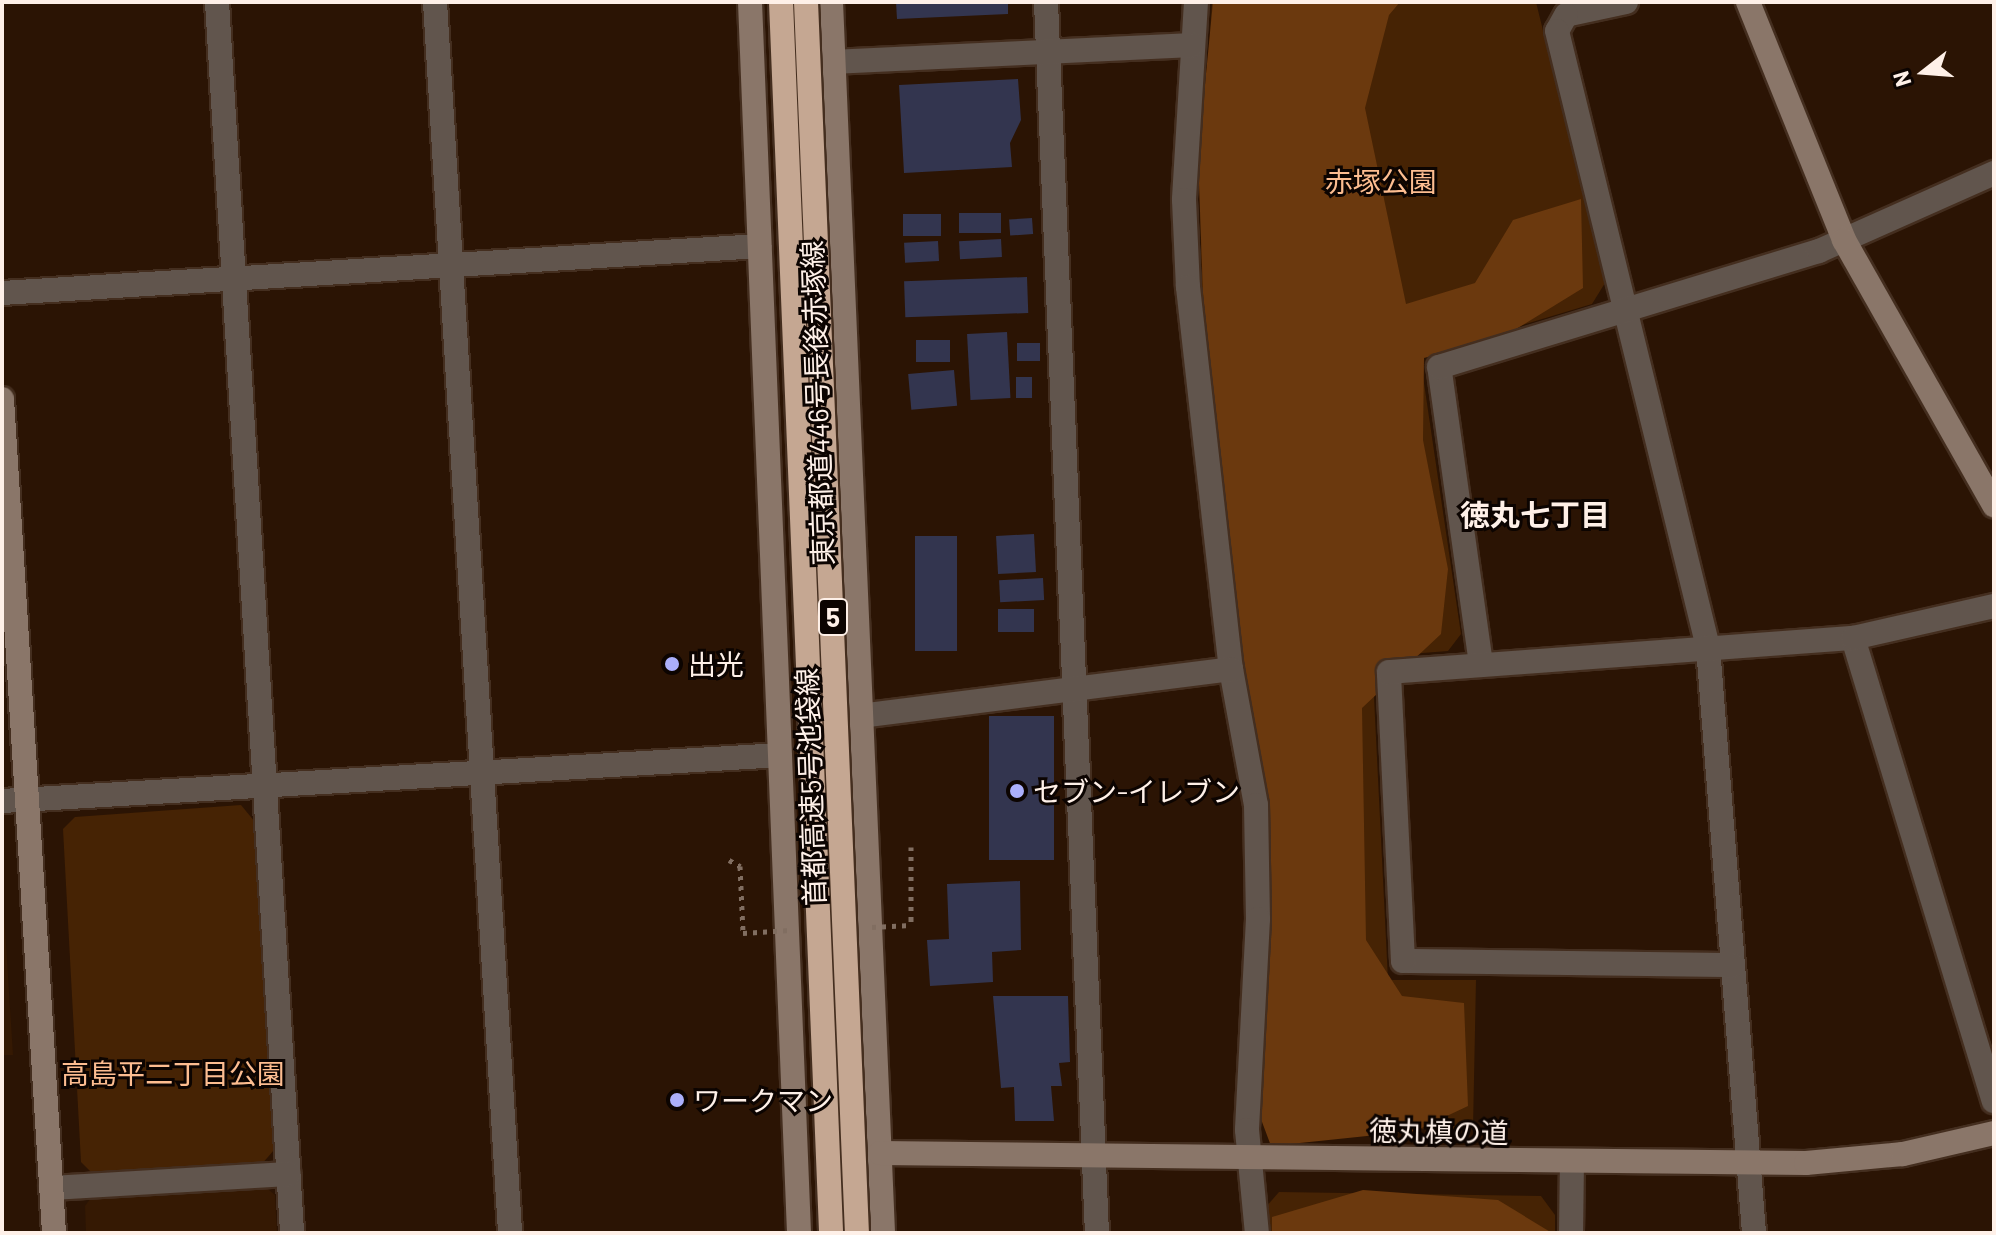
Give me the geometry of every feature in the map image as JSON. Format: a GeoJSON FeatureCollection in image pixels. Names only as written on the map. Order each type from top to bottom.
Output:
{"type":"FeatureCollection","features":[{"type":"Feature","properties":{"kind":"highway","name":"首都高速5号池袋線"},"geometry":{"type":"LineString","coordinates":[[781,2],[831,1233]]}},
{"type":"Feature","properties":{"kind":"highway","name":"首都高速5号池袋線"},"geometry":{"type":"LineString","coordinates":[[806,2],[857,1233]]}},
{"type":"Feature","properties":{"kind":"street"},"geometry":{"type":"LineString","coordinates":[[217,2],[292,1233]]}},
{"type":"Feature","properties":{"kind":"street"},"geometry":{"type":"LineString","coordinates":[[435,2],[510,1233]]}},
{"type":"Feature","properties":{"kind":"street","name":"東京都道446号長後赤塚線"},"geometry":{"type":"LineString","coordinates":[[750,2],[799,1233]]}},
{"type":"Feature","properties":{"kind":"street","name":"東京都道446号長後赤塚線"},"geometry":{"type":"LineString","coordinates":[[831,2],[883,1233]]}},
{"type":"Feature","properties":{"kind":"street"},"geometry":{"type":"LineString","coordinates":[[1046,2],[1097,1233]]}},
{"type":"Feature","properties":{"kind":"street"},"geometry":{"type":"LineString","coordinates":[[1196,2],[1184,200],[1188,287],[1231,669],[1251,766],[1258,844],[1251,1157],[1257,1233]]}},
{"type":"Feature","properties":{"kind":"street"},"geometry":{"type":"LineString","coordinates":[[1626,2],[1566,15],[1557,31],[1708,647],[1754,1233]]}},
{"type":"Feature","properties":{"kind":"street"},"geometry":{"type":"LineString","coordinates":[[1748,2],[1844,240],[1994,505]]}},
{"type":"Feature","properties":{"kind":"street"},"geometry":{"type":"LineString","coordinates":[[833,62],[1192,45]]}},
{"type":"Feature","properties":{"kind":"street"},"geometry":{"type":"LineString","coordinates":[[1481,664],[1439,367],[1844,240],[1994,173]]}},
{"type":"Feature","properties":{"kind":"street"},"geometry":{"type":"LineString","coordinates":[[2,293],[760,246]]}},
{"type":"Feature","properties":{"kind":"street"},"geometry":{"type":"LineString","coordinates":[[2,399],[54,1233]]}},
{"type":"Feature","properties":{"kind":"street"},"geometry":{"type":"LineString","coordinates":[[1733,965],[1403,961],[1389,672],[1853,638],[1994,606]]}},
{"type":"Feature","properties":{"kind":"street"},"geometry":{"type":"LineString","coordinates":[[1853,638],[1994,1101]]}},
{"type":"Feature","properties":{"kind":"street"},"geometry":{"type":"LineString","coordinates":[[860,716],[1231,669]]}},
{"type":"Feature","properties":{"kind":"street"},"geometry":{"type":"LineString","coordinates":[[2,801],[780,755]]}},
{"type":"Feature","properties":{"kind":"street","name":"徳丸槙の道"},"geometry":{"type":"LineString","coordinates":[[880,1153],[1749,1164],[1890,1155],[1994,1133]]}},
{"type":"Feature","properties":{"kind":"street"},"geometry":{"type":"LineString","coordinates":[[1571,1233],[1572,1163]]}},
{"type":"Feature","properties":{"kind":"street"},"geometry":{"type":"LineString","coordinates":[[51,1188],[289,1174]]}},
{"type":"Feature","properties":{"kind":"path"},"geometry":{"type":"LineString","coordinates":[[911,847],[908,858],[911,925]]}},
{"type":"Feature","properties":{"kind":"path"},"geometry":{"type":"LineString","coordinates":[[729,860],[740,866],[743,933]]}},
{"type":"Feature","properties":{"kind":"shaded area","name":"赤塚公園"},"geometry":{"type":"Polygon","coordinates":[[[1213,2],[1400,2],[1389,15],[1365,108],[1406,304],[1475,283],[1513,220],[1581,199],[1583,288],[1503,337],[1424,358],[1423,440],[1448,569],[1441,634],[1362,708],[1366,940],[1402,996],[1464,1003],[1468,1106],[1415,1131],[1271,1146],[1243,1071],[1264,937],[1203,293],[1198,156],[1213,2]]]}},
{"type":"Feature","properties":{"kind":"shaded area"},"geometry":{"type":"Polygon","coordinates":[[[2,881],[13,1055],[2,1055],[2,881]]]}},
{"type":"Feature","properties":{"kind":"shaded area"},"geometry":{"type":"Polygon","coordinates":[[[263,1185],[275,1195],[277,1233],[86,1233],[85,1206],[93,1195],[263,1185]]]}},
{"type":"Feature","properties":{"kind":"shaded area"},"geometry":{"type":"Polygon","coordinates":[[[1363,1190],[1498,1200],[1552,1233],[1272,1233],[1272,1217],[1363,1190]]]}},
{"type":"Feature","properties":{"kind":"green space","name":"赤塚公園"},"geometry":{"type":"Polygon","coordinates":[[[1212,2],[1536,2],[1605,283],[1592,304],[1420,356],[1461,634],[1448,651],[1372,657],[1388,980],[1476,980],[1473,1129],[1275,1128],[1244,667],[1202,289],[1200,201],[1212,2]]]}},
{"type":"Feature","properties":{"kind":"green space","name":"高島平二丁目公園"},"geometry":{"type":"Polygon","coordinates":[[[241,805],[255,822],[274,1150],[261,1165],[95,1176],[81,1162],[63,829],[75,817],[241,805]]]}},
{"type":"Feature","properties":{"kind":"green space"},"geometry":{"type":"Polygon","coordinates":[[[1279,1192],[1541,1196],[1555,1215],[1555,1233],[1266,1233],[1265,1208],[1279,1192]]]}},
{"type":"Feature","properties":{"kind":"building"},"geometry":{"type":"Polygon","coordinates":[[[896,2],[1008,2],[1008,14],[897,19],[896,2]]]}},
{"type":"Feature","properties":{"kind":"building"},"geometry":{"type":"Polygon","coordinates":[[[1018,79],[1021,120],[1010,143],[1012,167],[904,173],[899,85],[1018,79]]]}},
{"type":"Feature","properties":{"kind":"building"},"geometry":{"type":"Polygon","coordinates":[[[959,213],[1001,213],[1001,233],[959,233],[959,213]]]}},
{"type":"Feature","properties":{"kind":"building"},"geometry":{"type":"Polygon","coordinates":[[[903,214],[941,214],[941,236],[903,236],[903,214]]]}},
{"type":"Feature","properties":{"kind":"building"},"geometry":{"type":"Polygon","coordinates":[[[1032,218],[1033,234],[1010,236],[1009,220],[1032,218]]]}},
{"type":"Feature","properties":{"kind":"building"},"geometry":{"type":"Polygon","coordinates":[[[1001,239],[1002,257],[960,259],[959,241],[1001,239]]]}},
{"type":"Feature","properties":{"kind":"building"},"geometry":{"type":"Polygon","coordinates":[[[938,241],[939,261],[905,263],[904,243],[938,241]]]}},
{"type":"Feature","properties":{"kind":"building"},"geometry":{"type":"Polygon","coordinates":[[[1027,277],[1028,313],[905,317],[904,281],[1027,277]]]}},
{"type":"Feature","properties":{"kind":"building"},"geometry":{"type":"Polygon","coordinates":[[[1007,332],[1010,398],[971,400],[967,334],[1007,332]]]}},
{"type":"Feature","properties":{"kind":"building"},"geometry":{"type":"Polygon","coordinates":[[[916,340],[950,340],[950,362],[916,362],[916,340]]]}},
{"type":"Feature","properties":{"kind":"building"},"geometry":{"type":"Polygon","coordinates":[[[1017,343],[1040,343],[1040,361],[1017,361],[1017,343]]]}},
{"type":"Feature","properties":{"kind":"building"},"geometry":{"type":"Polygon","coordinates":[[[954,370],[957,406],[911,410],[908,374],[954,370]]]}},
{"type":"Feature","properties":{"kind":"building"},"geometry":{"type":"Polygon","coordinates":[[[1016,377],[1032,377],[1032,398],[1016,398],[1016,377]]]}},
{"type":"Feature","properties":{"kind":"building"},"geometry":{"type":"Polygon","coordinates":[[[1034,534],[1036,572],[998,574],[996,536],[1034,534]]]}},
{"type":"Feature","properties":{"kind":"building"},"geometry":{"type":"Polygon","coordinates":[[[915,536],[957,536],[957,651],[915,651],[915,536]]]}},
{"type":"Feature","properties":{"kind":"building"},"geometry":{"type":"Polygon","coordinates":[[[1043,578],[1044,600],[1000,602],[999,580],[1043,578]]]}},
{"type":"Feature","properties":{"kind":"building"},"geometry":{"type":"Polygon","coordinates":[[[998,609],[1034,609],[1034,632],[998,632],[998,609]]]}},
{"type":"Feature","properties":{"kind":"building"},"geometry":{"type":"Polygon","coordinates":[[[989,716],[1054,716],[1054,860],[989,860],[989,716]]]}},
{"type":"Feature","properties":{"kind":"building"},"geometry":{"type":"Polygon","coordinates":[[[1020,881],[1021,950],[992,952],[993,982],[930,986],[927,940],[949,939],[947,884],[1020,881]]]}},
{"type":"Feature","properties":{"kind":"building"},"geometry":{"type":"Polygon","coordinates":[[[993,996],[1068,996],[1070,1062],[1059,1063],[1062,1086],[1051,1086],[1054,1121],[1015,1121],[1014,1087],[1001,1088],[993,996]]]}},
{"type":"Feature","properties":{"kind":"place","name":"出光"},"geometry":{"type":"Point","coordinates":[672,664]}},
{"type":"Feature","properties":{"kind":"place","name":"セブン-イレブン"},"geometry":{"type":"Point","coordinates":[1017,791]}},
{"type":"Feature","properties":{"kind":"place","name":"ワークマン"},"geometry":{"type":"Point","coordinates":[677,1100]}},
{"type":"Feature","properties":{"kind":"district","name":"徳丸七丁目"},"geometry":{"type":"Point","coordinates":[1535,514]}}]}
